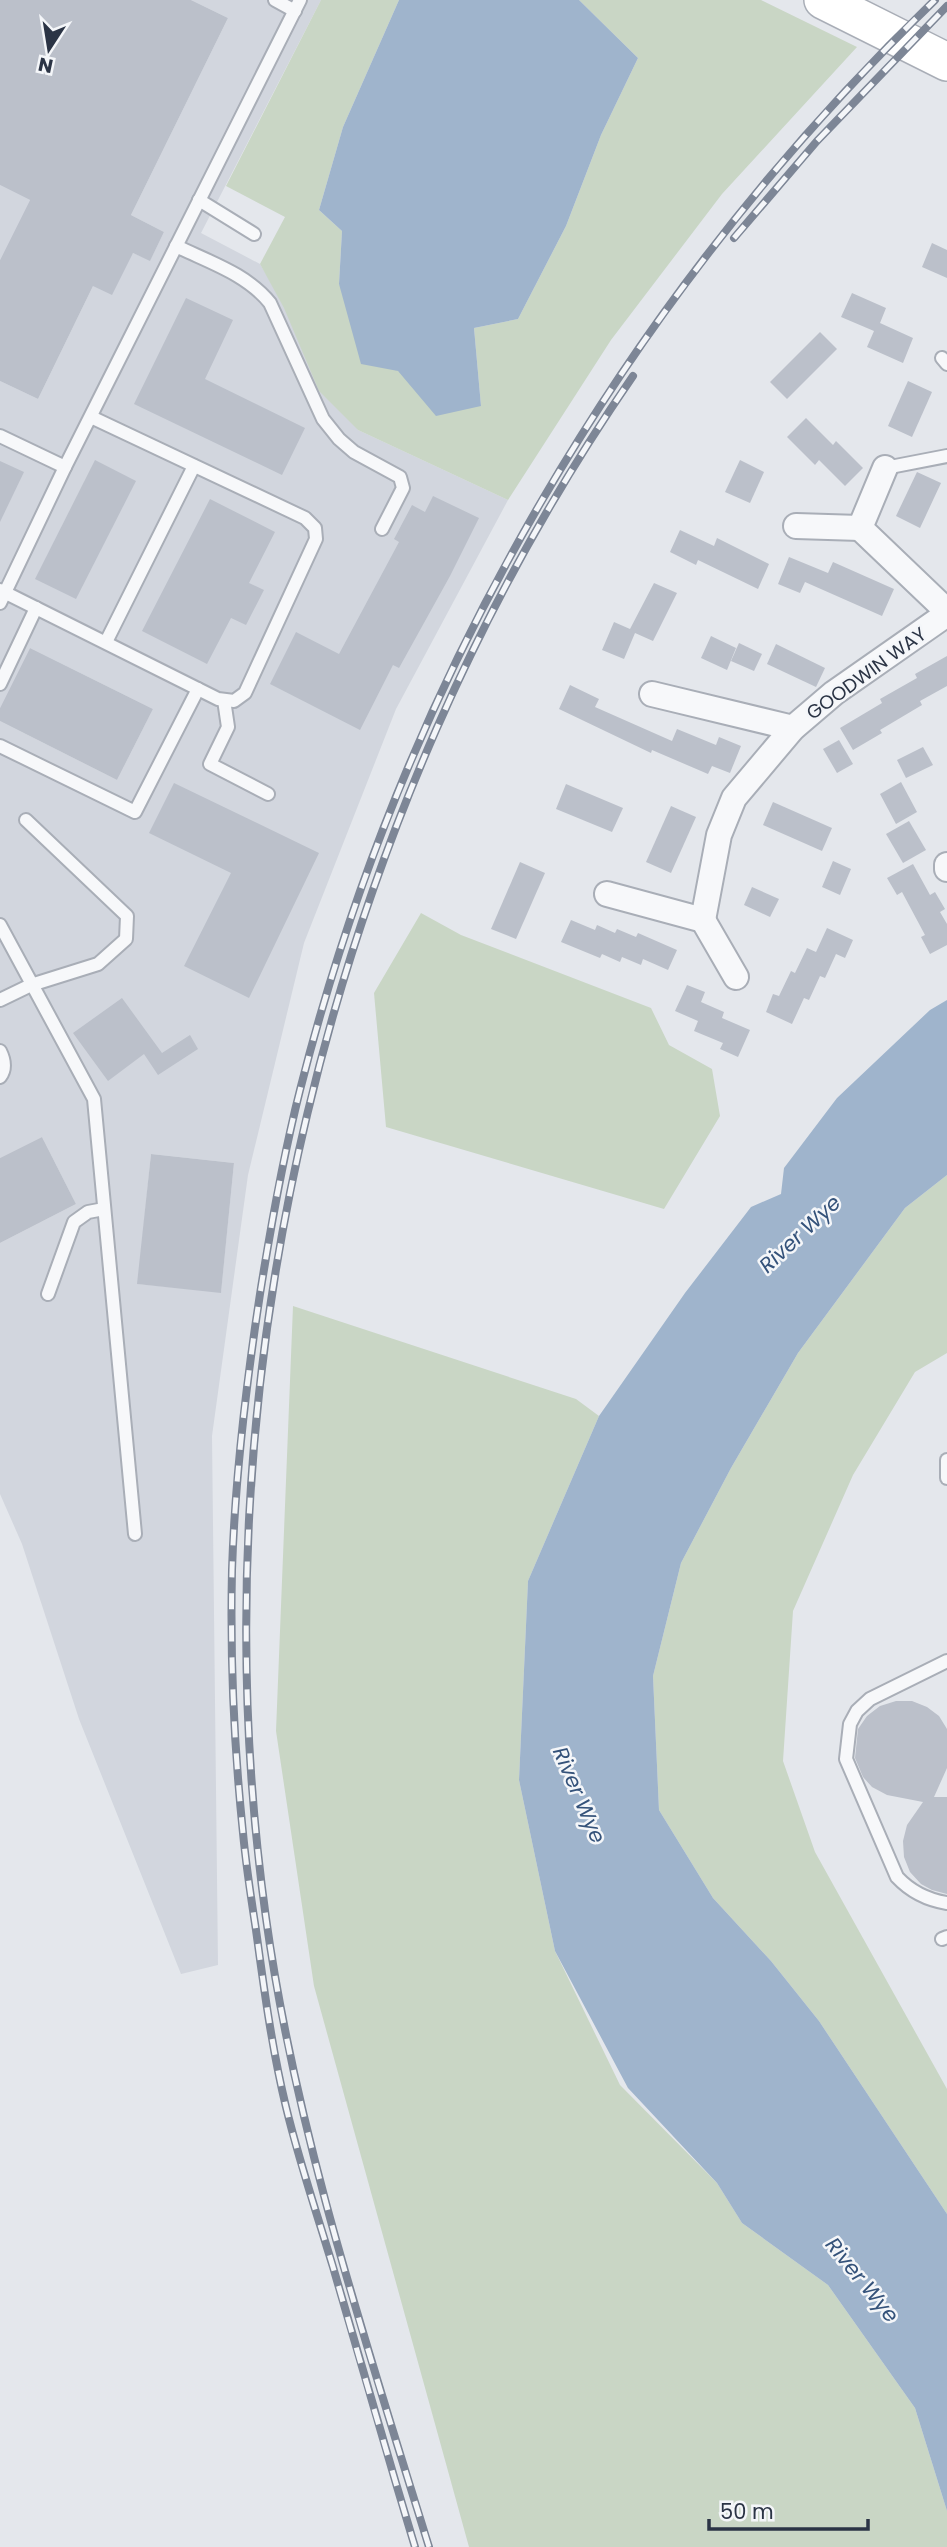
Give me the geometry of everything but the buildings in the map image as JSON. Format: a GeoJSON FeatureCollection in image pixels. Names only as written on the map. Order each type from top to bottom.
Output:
{"type":"FeatureCollection","features":[{"type":"Feature","properties":{"kind":"street"},"geometry":{"type":"LineString","coordinates":[[823,0],[933,55]]}},
{"type":"Feature","properties":{"kind":"street"},"geometry":{"type":"LineString","coordinates":[[860,528],[885,468]]}},
{"type":"Feature","properties":{"kind":"street"},"geometry":{"type":"LineString","coordinates":[[796,526],[860,528],[947,612]]}},
{"type":"Feature","properties":{"kind":"street","name":"GOODWIN WAY"},"geometry":{"type":"LineString","coordinates":[[703,920],[719,835],[734,798],[793,728],[834,693],[947,612]]}},
{"type":"Feature","properties":{"kind":"street"},"geometry":{"type":"LineString","coordinates":[[652,694],[793,728]]}},
{"type":"Feature","properties":{"kind":"street"},"geometry":{"type":"LineString","coordinates":[[607,894],[703,920],[736,976]]}},
{"type":"Feature","properties":{"kind":"lane"},"geometry":{"type":"LineString","coordinates":[[91,417],[305,517],[315,528],[316,540],[245,693],[234,701],[224,700],[198,689],[36,608],[2,595],[65,467],[297,6],[275,0]]}},
{"type":"Feature","properties":{"kind":"lane"},"geometry":{"type":"LineString","coordinates":[[199,200],[254,234]]}},
{"type":"Feature","properties":{"kind":"lane"},"geometry":{"type":"LineString","coordinates":[[176,246],[258,288],[270,303],[323,419],[354,452],[400,477],[402,488],[382,530]]}},
{"type":"Feature","properties":{"kind":"lane"},"geometry":{"type":"LineString","coordinates":[[0,436],[65,467]]}},
{"type":"Feature","properties":{"kind":"lane"},"geometry":{"type":"LineString","coordinates":[[885,468],[947,456]]}},
{"type":"Feature","properties":{"kind":"lane"},"geometry":{"type":"LineString","coordinates":[[106,642],[194,466]]}},
{"type":"Feature","properties":{"kind":"lane"},"geometry":{"type":"LineString","coordinates":[[0,684],[36,608]]}},
{"type":"Feature","properties":{"kind":"lane"},"geometry":{"type":"LineString","coordinates":[[0,746],[135,813],[198,689]]}},
{"type":"Feature","properties":{"kind":"lane"},"geometry":{"type":"LineString","coordinates":[[224,700],[228,727],[210,764],[268,793]]}},
{"type":"Feature","properties":{"kind":"lane"},"geometry":{"type":"LineString","coordinates":[[0,1000],[31,985],[98,964],[126,939],[127,916],[26,820]]}},
{"type":"Feature","properties":{"kind":"lane"},"geometry":{"type":"LineString","coordinates":[[0,925],[94,1098],[135,1534]]}},
{"type":"Feature","properties":{"kind":"lane"},"geometry":{"type":"LineString","coordinates":[[0,1051],[4,1058],[0,1077]]}},
{"type":"Feature","properties":{"kind":"lane"},"geometry":{"type":"LineString","coordinates":[[48,1294],[74,1222],[88,1212],[104,1209]]}},
{"type":"Feature","properties":{"kind":"lane"},"geometry":{"type":"LineString","coordinates":[[947,1460],[947,1478]]}},
{"type":"Feature","properties":{"kind":"lane"},"geometry":{"type":"LineString","coordinates":[[947,1661],[870,1699],[850,1724],[846,1759],[898,1877],[906,1887],[919,1894],[947,1903]]}},
{"type":"Feature","properties":{"kind":"shaded area"},"geometry":{"type":"Polygon","coordinates":[[[191,0],[321,0],[201,233],[260,264],[358,430],[508,500],[396,709],[304,943],[248,1175],[212,1436],[218,1965],[181,1974],[79,1719],[22,1544],[0,1494],[0,1243],[76,1204],[42,1137],[0,1158],[0,721],[117,780],[153,709],[30,648],[0,708],[0,381],[38,399],[93,286],[133,253],[150,260],[164,232],[131,215],[228,18],[191,0]],[[151,1154],[138,1284],[221,1292],[234,1163],[151,1154]]]}},
{"type":"Feature","properties":{"kind":"shaded area"},"geometry":{"type":"Polygon","coordinates":[[[0,185],[30,200],[0,260],[0,185]]]}},
{"type":"Feature","properties":{"kind":"green space"},"geometry":{"type":"Polygon","coordinates":[[[321,0],[399,0],[343,127],[319,210],[342,231],[339,284],[398,371],[481,406],[474,328],[518,319],[566,226],[601,135],[638,58],[579,0],[761,0],[857,47],[722,194],[611,340],[508,500],[358,430],[319,391],[284,308],[260,264],[285,217],[226,186],[321,0]]]}},
{"type":"Feature","properties":{"kind":"green space"},"geometry":{"type":"Polygon","coordinates":[[[421,913],[461,935],[651,1008],[669,1045],[712,1069],[720,1116],[664,1209],[386,1127],[374,993],[421,913]]]}},
{"type":"Feature","properties":{"kind":"green space"},"geometry":{"type":"Polygon","coordinates":[[[947,1175],[947,1353],[915,1372],[853,1475],[793,1611],[783,1761],[815,1852],[947,2089],[947,2214],[819,2021],[771,1961],[713,1898],[659,1810],[653,1676],[681,1563],[731,1468],[798,1353],[905,1208],[947,1175]]]}},
{"type":"Feature","properties":{"kind":"green space"},"geometry":{"type":"Polygon","coordinates":[[[293,1306],[576,1399],[599,1416],[528,1581],[519,1780],[555,1951],[620,2085],[717,2183],[742,2223],[828,2285],[915,2408],[947,2511],[947,2547],[469,2547],[314,1986],[276,1731],[293,1306]]]}},
{"type":"Feature","properties":{"kind":"water"},"geometry":{"type":"Polygon","coordinates":[[[399,0],[579,0],[638,58],[601,135],[566,226],[518,319],[474,328],[481,406],[436,416],[398,371],[361,364],[339,284],[342,231],[319,210],[343,127],[399,0]]]}},
{"type":"Feature","properties":{"kind":"water","name":"River Wye"},"geometry":{"type":"Polygon","coordinates":[[[947,1000],[947,1175],[905,1208],[798,1353],[731,1468],[681,1563],[653,1676],[659,1810],[713,1898],[771,1961],[819,2021],[947,2214],[947,2511],[915,2408],[828,2285],[742,2223],[717,2183],[628,2088],[555,1951],[519,1780],[528,1581],[599,1416],[685,1293],[751,1207],[781,1194],[784,1168],[837,1098],[930,1010],[947,1000]]]}},
{"type":"Feature","properties":{"kind":"railway"},"geometry":{"type":"LineString","coordinates":[[415,2547],[286,2107],[265,1997],[240,1800],[233,1702],[232,1636],[236,1501],[255,1328],[283,1166],[300,1090],[345,937],[400,787],[466,641],[542,501],[627,366],[721,237],[824,115],[935,0]]}},
{"type":"Feature","properties":{"kind":"railway"},"geometry":{"type":"LineString","coordinates":[[734,238],[817,141],[947,6]]}},
{"type":"Feature","properties":{"kind":"railway"},"geometry":{"type":"LineString","coordinates":[[429,2547],[335,2235],[295,2077],[279,1997],[266,1918],[248,1717],[249,1515],[269,1313],[307,1114],[363,918],[437,729],[527,547],[633,376]]}}]}
